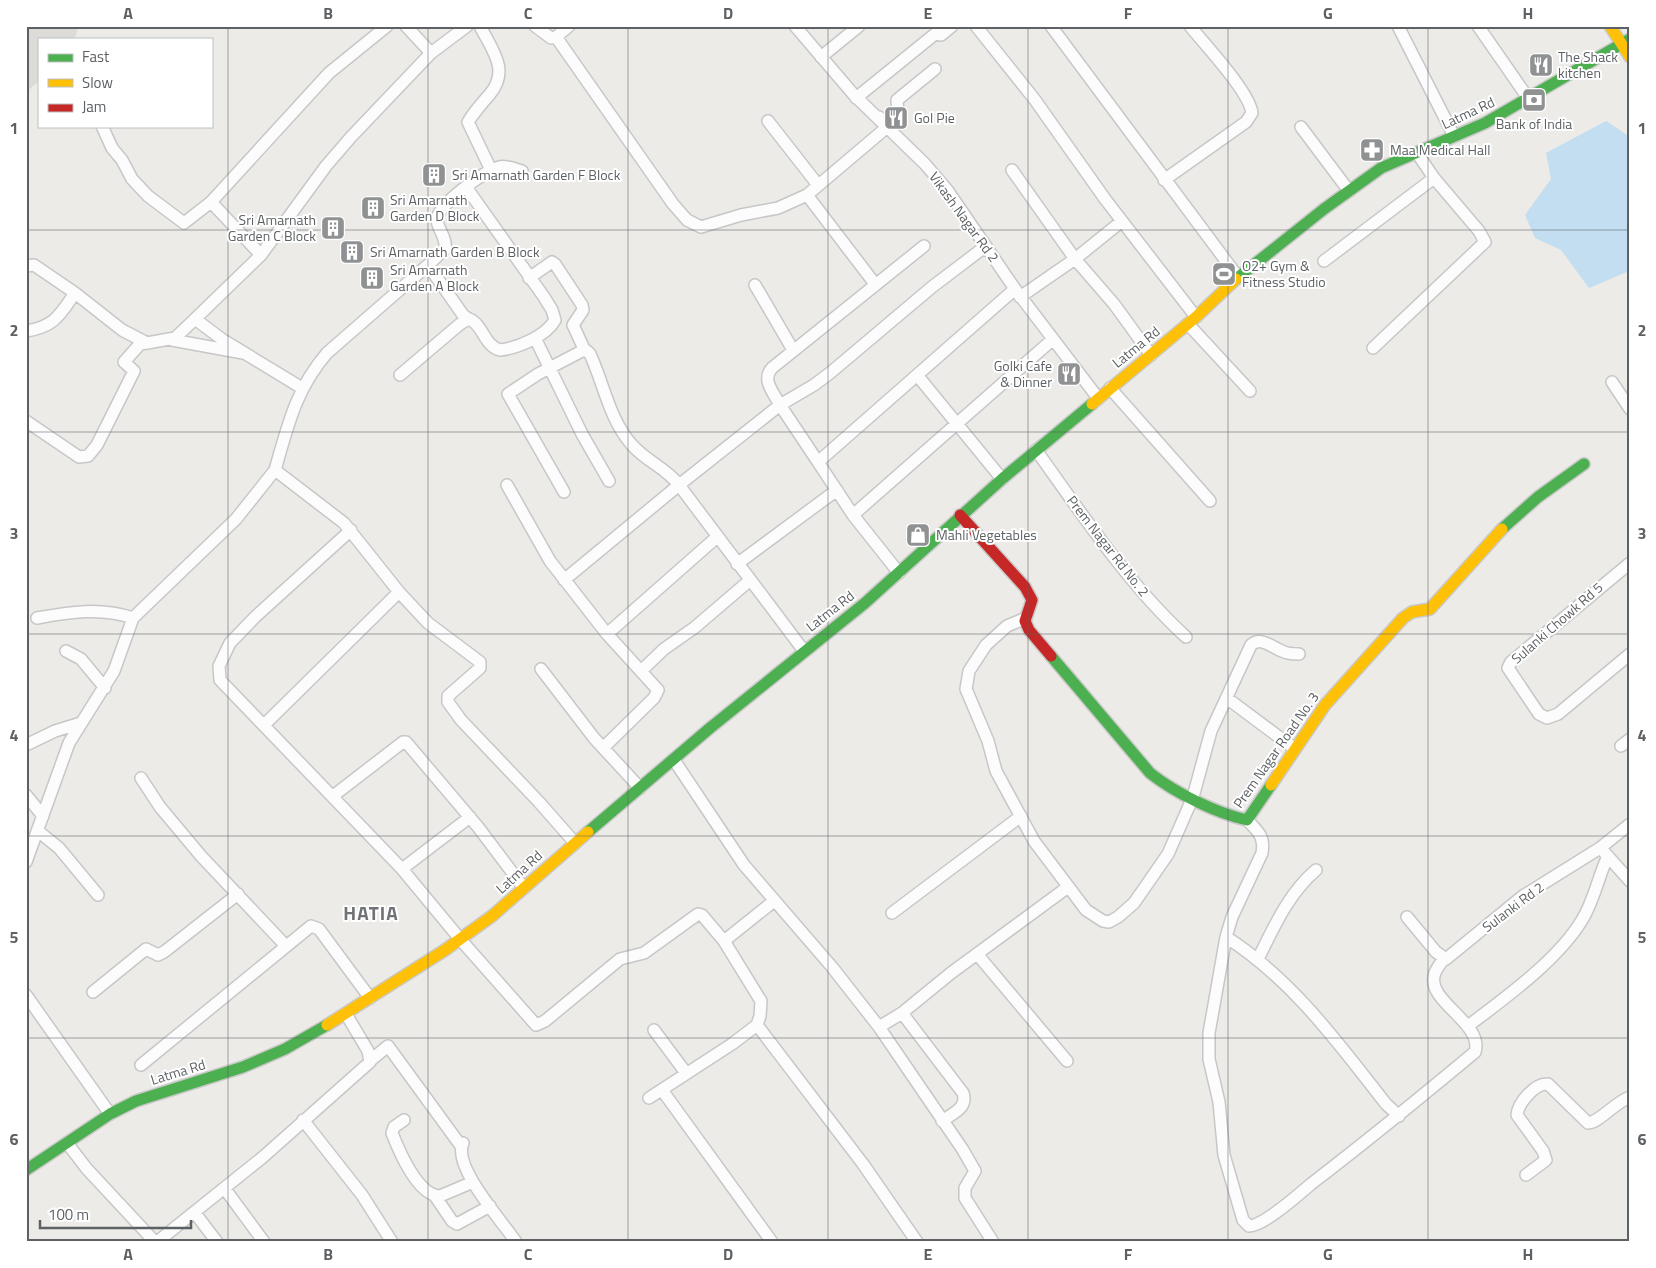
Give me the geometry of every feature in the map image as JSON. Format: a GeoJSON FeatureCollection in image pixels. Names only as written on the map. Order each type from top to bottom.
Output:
{"type":"FeatureCollection","features":[{"type":"Feature","properties":{"kind":"street"},"geometry":{"type":"LineString","coordinates":[[103,128],[112,148],[122,160],[132,179],[148,196],[184,223],[211,202],[329,73],[387,26]]}},
{"type":"Feature","properties":{"kind":"street"},"geometry":{"type":"LineString","coordinates":[[406,26],[431,54]]}},
{"type":"Feature","properties":{"kind":"street"},"geometry":{"type":"LineString","coordinates":[[172,340],[261,255],[337,152],[431,54],[467,26]]}},
{"type":"Feature","properties":{"kind":"street"},"geometry":{"type":"LineString","coordinates":[[480,26],[499,66],[501,75],[491,93],[468,122],[491,170]]}},
{"type":"Feature","properties":{"kind":"street"},"geometry":{"type":"LineString","coordinates":[[535,26],[551,38],[556,37],[569,26]]}},
{"type":"Feature","properties":{"kind":"street","name":"Vikash Nagar Rd 2"},"geometry":{"type":"LineString","coordinates":[[795,26],[856,98],[925,164],[948,191],[1017,293],[1098,398]]}},
{"type":"Feature","properties":{"kind":"street"},"geometry":{"type":"LineString","coordinates":[[821,57],[859,26]]}},
{"type":"Feature","properties":{"kind":"street"},"geometry":{"type":"LineString","coordinates":[[856,98],[935,34],[941,35],[952,26]]}},
{"type":"Feature","properties":{"kind":"street"},"geometry":{"type":"LineString","coordinates":[[976,26],[1035,100],[1192,321],[1250,391]]}},
{"type":"Feature","properties":{"kind":"street"},"geometry":{"type":"LineString","coordinates":[[1051,26],[1164,180],[1238,276]]}},
{"type":"Feature","properties":{"kind":"street"},"geometry":{"type":"LineString","coordinates":[[1164,180],[1246,122],[1252,113],[1250,103],[1227,70],[1190,26]]}},
{"type":"Feature","properties":{"kind":"street"},"geometry":{"type":"LineString","coordinates":[[1398,26],[1454,136]]}},
{"type":"Feature","properties":{"kind":"street"},"geometry":{"type":"LineString","coordinates":[[1478,26],[1528,98]]}},
{"type":"Feature","properties":{"kind":"street"},"geometry":{"type":"LineString","coordinates":[[1610,26],[1627,40]]}},
{"type":"Feature","properties":{"kind":"street"},"geometry":{"type":"LineString","coordinates":[[1623,26],[1630,57]]}},
{"type":"Feature","properties":{"kind":"street"},"geometry":{"type":"LineString","coordinates":[[556,37],[673,204],[692,224],[705,227],[741,215],[778,208],[806,195],[886,128]]}},
{"type":"Feature","properties":{"kind":"street","name":"Latma Rd"},"geometry":{"type":"LineString","coordinates":[[26,1170],[110,1114],[150,1096],[266,1058],[346,1014],[460,939],[492,916],[640,788],[804,651],[865,603],[1002,479],[1192,321],[1238,276],[1381,168],[1485,123],[1627,40]]}},
{"type":"Feature","properties":{"kind":"street"},"geometry":{"type":"LineString","coordinates":[[877,119],[880,116],[887,123],[898,113],[897,100],[935,69]]}},
{"type":"Feature","properties":{"kind":"street"},"geometry":{"type":"LineString","coordinates":[[768,121],[818,185]]}},
{"type":"Feature","properties":{"kind":"street"},"geometry":{"type":"LineString","coordinates":[[1300,127],[1349,191]]}},
{"type":"Feature","properties":{"kind":"street"},"geometry":{"type":"LineString","coordinates":[[1373,348],[1485,242],[1479,230],[1434,178],[1417,153]]}},
{"type":"Feature","properties":{"kind":"street"},"geometry":{"type":"LineString","coordinates":[[26,862],[70,743],[80,723],[105,688],[120,657],[133,618],[236,519],[254,499],[275,470],[302,388],[327,353],[445,249],[445,240],[437,219],[438,213],[466,187],[491,170],[503,166],[522,171]]}},
{"type":"Feature","properties":{"kind":"street"},"geometry":{"type":"LineString","coordinates":[[1012,170],[1075,259],[1114,304],[1151,355]]}},
{"type":"Feature","properties":{"kind":"street"},"geometry":{"type":"LineString","coordinates":[[1324,261],[1434,178]]}},
{"type":"Feature","properties":{"kind":"street"},"geometry":{"type":"LineString","coordinates":[[428,265],[462,315],[475,321],[492,346],[498,350],[504,350],[535,338],[553,323],[554,316],[466,187]]}},
{"type":"Feature","properties":{"kind":"street"},"geometry":{"type":"LineString","coordinates":[[806,195],[875,284]]}},
{"type":"Feature","properties":{"kind":"street"},"geometry":{"type":"LineString","coordinates":[[211,202],[261,255]]}},
{"type":"Feature","properties":{"kind":"street"},"geometry":{"type":"LineString","coordinates":[[818,462],[917,375],[1017,293],[1075,259],[1122,221]]}},
{"type":"Feature","properties":{"kind":"street"},"geometry":{"type":"LineString","coordinates":[[899,573],[853,515],[836,490],[780,405],[767,376],[772,368],[793,350],[924,246]]}},
{"type":"Feature","properties":{"kind":"street"},"geometry":{"type":"LineString","coordinates":[[564,580],[780,405],[825,377],[932,287],[986,246]]}},
{"type":"Feature","properties":{"kind":"street"},"geometry":{"type":"LineString","coordinates":[[529,278],[552,262],[555,264],[582,305],[583,310],[573,325],[585,350],[589,351],[604,395],[631,444],[670,474],[749,581],[804,651]]}},
{"type":"Feature","properties":{"kind":"street"},"geometry":{"type":"LineString","coordinates":[[26,266],[34,266],[75,293],[122,330],[147,343]]}},
{"type":"Feature","properties":{"kind":"street"},"geometry":{"type":"LineString","coordinates":[[755,285],[793,350]]}},
{"type":"Feature","properties":{"kind":"street"},"geometry":{"type":"LineString","coordinates":[[26,331],[45,328],[51,324],[75,293]]}},
{"type":"Feature","properties":{"kind":"street"},"geometry":{"type":"LineString","coordinates":[[195,319],[223,340],[238,347],[302,388]]}},
{"type":"Feature","properties":{"kind":"street"},"geometry":{"type":"LineString","coordinates":[[400,375],[468,319]]}},
{"type":"Feature","properties":{"kind":"street"},"geometry":{"type":"LineString","coordinates":[[535,338],[582,434],[609,481]]}},
{"type":"Feature","properties":{"kind":"street"},"geometry":{"type":"LineString","coordinates":[[26,421],[79,457],[88,456],[97,445],[134,370],[124,362],[140,344],[172,340],[245,353],[238,347]]}},
{"type":"Feature","properties":{"kind":"street"},"geometry":{"type":"LineString","coordinates":[[853,515],[1052,340]]}},
{"type":"Feature","properties":{"kind":"street"},"geometry":{"type":"LineString","coordinates":[[564,492],[508,394],[514,388],[550,367],[585,350]]}},
{"type":"Feature","properties":{"kind":"street"},"geometry":{"type":"LineString","coordinates":[[917,375],[1002,479]]}},
{"type":"Feature","properties":{"kind":"street"},"geometry":{"type":"LineString","coordinates":[[1612,382],[1630,409]]}},
{"type":"Feature","properties":{"kind":"street"},"geometry":{"type":"LineString","coordinates":[[1110,388],[1210,501]]}},
{"type":"Feature","properties":{"kind":"street","name":"Prem Nagar Rd No. 2"},"geometry":{"type":"LineString","coordinates":[[1036,450],[1079,510],[1142,590],[1186,637]]}},
{"type":"Feature","properties":{"kind":"street","name":"Prem Nagar Road No. 3"},"geometry":{"type":"LineString","coordinates":[[1026,618],[1026,624],[1032,634],[1100,711],[1150,773],[1165,784],[1234,817],[1247,820],[1295,748],[1342,684],[1403,618],[1412,612],[1430,609],[1509,522],[1538,497],[1584,464]]}},
{"type":"Feature","properties":{"kind":"street"},"geometry":{"type":"LineString","coordinates":[[275,470],[331,512],[351,530],[399,592],[428,624],[480,662],[480,668],[448,696],[448,702],[461,720],[539,802],[575,844]]}},
{"type":"Feature","properties":{"kind":"street"},"geometry":{"type":"LineString","coordinates":[[507,485],[550,561],[564,580],[607,634],[657,687],[658,692],[603,748]]}},
{"type":"Feature","properties":{"kind":"street"},"geometry":{"type":"LineString","coordinates":[[737,564],[836,490]]}},
{"type":"Feature","properties":{"kind":"street"},"geometry":{"type":"LineString","coordinates":[[960,516],[1025,587],[1032,604],[1026,618],[1007,626],[986,645],[969,671],[966,682],[969,698],[988,741],[996,771],[1034,841],[1068,887],[1096,918],[1109,922],[1118,917],[1142,894],[1168,854],[1193,796],[1211,731],[1228,699],[1248,649],[1255,642],[1262,642],[1287,653],[1299,654]]}},
{"type":"Feature","properties":{"kind":"street"},"geometry":{"type":"LineString","coordinates":[[351,530],[255,617],[230,643],[221,658],[218,675],[224,687],[264,724],[402,869],[460,939],[534,1023],[538,1025],[620,959],[644,953],[698,914],[702,915],[724,940],[761,1001],[762,1008],[757,1025],[732,1044],[649,1098]]}},
{"type":"Feature","properties":{"kind":"street"},"geometry":{"type":"LineString","coordinates":[[607,634],[717,537]]}},
{"type":"Feature","properties":{"kind":"street","name":"Sulanki Chowk Rd 5"},"geometry":{"type":"LineString","coordinates":[[1630,563],[1508,666],[1534,708],[1542,717],[1552,717],[1630,654]]}},
{"type":"Feature","properties":{"kind":"street"},"geometry":{"type":"LineString","coordinates":[[641,671],[664,649],[694,628],[749,581]]}},
{"type":"Feature","properties":{"kind":"street"},"geometry":{"type":"LineString","coordinates":[[264,724],[399,592]]}},
{"type":"Feature","properties":{"kind":"street"},"geometry":{"type":"LineString","coordinates":[[37,618],[80,611],[118,613],[133,618]]}},
{"type":"Feature","properties":{"kind":"street"},"geometry":{"type":"LineString","coordinates":[[66,651],[81,659],[105,688]]}},
{"type":"Feature","properties":{"kind":"street"},"geometry":{"type":"LineString","coordinates":[[541,669],[603,748],[640,788]]}},
{"type":"Feature","properties":{"kind":"street"},"geometry":{"type":"LineString","coordinates":[[1228,699],[1295,748]]}},
{"type":"Feature","properties":{"kind":"street"},"geometry":{"type":"LineString","coordinates":[[26,745],[55,731],[80,723]]}},
{"type":"Feature","properties":{"kind":"street"},"geometry":{"type":"LineString","coordinates":[[334,796],[405,742],[470,817],[524,888]]}},
{"type":"Feature","properties":{"kind":"street"},"geometry":{"type":"LineString","coordinates":[[674,760],[716,827],[774,901],[815,947],[879,1027],[974,1169],[974,1174],[965,1188],[965,1198],[993,1242]]}},
{"type":"Feature","properties":{"kind":"street"},"geometry":{"type":"LineString","coordinates":[[141,778],[160,807],[196,850],[286,946]]}},
{"type":"Feature","properties":{"kind":"street"},"geometry":{"type":"LineString","coordinates":[[26,795],[43,816]]}},
{"type":"Feature","properties":{"kind":"street"},"geometry":{"type":"LineString","coordinates":[[892,913],[1021,816]]}},
{"type":"Feature","properties":{"kind":"street"},"geometry":{"type":"LineString","coordinates":[[402,869],[470,817]]}},
{"type":"Feature","properties":{"kind":"street"},"geometry":{"type":"LineString","coordinates":[[1247,820],[1261,835],[1264,844],[1262,854],[1232,917],[1226,937],[1209,1033],[1209,1059],[1218,1102],[1224,1155],[1245,1223],[1251,1226],[1258,1224],[1399,1116],[1475,1052],[1476,1044],[1468,1026],[1440,995],[1434,982],[1434,976],[1444,959],[1407,917]]}},
{"type":"Feature","properties":{"kind":"street","name":"Sulanki Rd 2"},"geometry":{"type":"LineString","coordinates":[[1444,959],[1523,896],[1604,852],[1630,824]]}},
{"type":"Feature","properties":{"kind":"street"},"geometry":{"type":"LineString","coordinates":[[38,831],[59,848],[98,895]]}},
{"type":"Feature","properties":{"kind":"street"},"geometry":{"type":"LineString","coordinates":[[1604,852],[1630,881]]}},
{"type":"Feature","properties":{"kind":"street"},"geometry":{"type":"LineString","coordinates":[[1468,1026],[1525,981],[1575,930],[1587,911],[1604,852]]}},
{"type":"Feature","properties":{"kind":"street"},"geometry":{"type":"LineString","coordinates":[[1258,959],[1278,916],[1291,897],[1316,870]]}},
{"type":"Feature","properties":{"kind":"street"},"geometry":{"type":"LineString","coordinates":[[879,1027],[902,1013],[977,954],[1068,887]]}},
{"type":"Feature","properties":{"kind":"street"},"geometry":{"type":"LineString","coordinates":[[93,992],[146,949],[158,955],[164,952],[238,894]]}},
{"type":"Feature","properties":{"kind":"street"},"geometry":{"type":"LineString","coordinates":[[724,940],[774,901]]}},
{"type":"Feature","properties":{"kind":"street"},"geometry":{"type":"LineString","coordinates":[[141,1065],[174,1040],[307,928],[315,926],[319,929],[370,998]]}},
{"type":"Feature","properties":{"kind":"street"},"geometry":{"type":"LineString","coordinates":[[1226,937],[1258,959],[1308,1006],[1386,1104],[1399,1116]]}},
{"type":"Feature","properties":{"kind":"street"},"geometry":{"type":"LineString","coordinates":[[977,954],[1066,1061]]}},
{"type":"Feature","properties":{"kind":"street"},"geometry":{"type":"LineString","coordinates":[[26,995],[110,1114]]}},
{"type":"Feature","properties":{"kind":"street"},"geometry":{"type":"LineString","coordinates":[[902,1013],[963,1093],[965,1100],[963,1106],[942,1121]]}},
{"type":"Feature","properties":{"kind":"street"},"geometry":{"type":"LineString","coordinates":[[346,1014],[371,1060]]}},
{"type":"Feature","properties":{"kind":"street"},"geometry":{"type":"LineString","coordinates":[[757,1025],[862,1164],[917,1242]]}},
{"type":"Feature","properties":{"kind":"street"},"geometry":{"type":"LineString","coordinates":[[654,1030],[686,1073]]}},
{"type":"Feature","properties":{"kind":"street"},"geometry":{"type":"LineString","coordinates":[[67,1143],[87,1169],[156,1242],[225,1189],[362,1071],[371,1060],[388,1046],[462,1145],[463,1161],[473,1182],[516,1242]]}},
{"type":"Feature","properties":{"kind":"street"},"geometry":{"type":"LineString","coordinates":[[1526,1175],[1546,1160],[1543,1151],[1517,1115],[1522,1101],[1537,1087],[1542,1084],[1548,1084],[1583,1121],[1588,1123],[1597,1120],[1614,1104],[1630,1097]]}},
{"type":"Feature","properties":{"kind":"street"},"geometry":{"type":"LineString","coordinates":[[662,1090],[772,1242]]}},
{"type":"Feature","properties":{"kind":"street"},"geometry":{"type":"LineString","coordinates":[[303,1120],[362,1195],[392,1242]]}},
{"type":"Feature","properties":{"kind":"street"},"geometry":{"type":"LineString","coordinates":[[404,1120],[392,1130],[399,1152],[420,1183],[435,1196],[452,1221],[457,1224],[490,1206]]}},
{"type":"Feature","properties":{"kind":"street"},"geometry":{"type":"LineString","coordinates":[[435,1196],[448,1194],[473,1182]]}},
{"type":"Feature","properties":{"kind":"street"},"geometry":{"type":"LineString","coordinates":[[225,1189],[264,1242]]}},
{"type":"Feature","properties":{"kind":"street"},"geometry":{"type":"LineString","coordinates":[[195,1213],[217,1242]]}},
{"type":"Feature","properties":{"kind":"shaded area"},"geometry":{"type":"Polygon","coordinates":[[[26,26],[78,26],[75,38],[38,38],[38,82],[26,92],[26,26]]]}},
{"type":"Feature","properties":{"kind":"water"},"geometry":{"type":"Polygon","coordinates":[[[1606,121],[1630,137],[1630,267],[1627,272],[1589,288],[1561,250],[1535,238],[1525,215],[1551,179],[1546,153],[1606,121]]]}},
{"type":"Feature","properties":{"kind":"traffic: fast"},"geometry":{"type":"LineString","coordinates":[[1236,279],[1324,209],[1381,168],[1485,123],[1630,39]]}},
{"type":"Feature","properties":{"kind":"traffic: fast"},"geometry":{"type":"LineString","coordinates":[[588,832],[710,728],[865,603],[1002,479],[1092,404]]}},
{"type":"Feature","properties":{"kind":"traffic: fast"},"geometry":{"type":"LineString","coordinates":[[1502,529],[1538,497],[1584,464]]}},
{"type":"Feature","properties":{"kind":"traffic: fast"},"geometry":{"type":"LineString","coordinates":[[1051,656],[1150,773],[1171,788],[1209,807],[1247,820],[1271,785]]}},
{"type":"Feature","properties":{"kind":"traffic: fast"},"geometry":{"type":"LineString","coordinates":[[26,1170],[110,1114],[136,1101],[243,1067],[285,1049],[327,1025]]}},
{"type":"Feature","properties":{"kind":"traffic: slow"},"geometry":{"type":"LineString","coordinates":[[1610,26],[1630,57]]}},
{"type":"Feature","properties":{"kind":"traffic: slow"},"geometry":{"type":"LineString","coordinates":[[1092,404],[1196,317],[1236,279]]}},
{"type":"Feature","properties":{"kind":"traffic: slow"},"geometry":{"type":"LineString","coordinates":[[1271,785],[1325,705],[1403,618],[1412,612],[1430,609],[1502,529]]}},
{"type":"Feature","properties":{"kind":"traffic: slow"},"geometry":{"type":"LineString","coordinates":[[327,1025],[445,950],[492,916],[588,832]]}},
{"type":"Feature","properties":{"kind":"traffic: jam"},"geometry":{"type":"LineString","coordinates":[[960,515],[1025,587],[1032,600],[1025,621],[1029,630],[1051,656]]}},
{"type":"Feature","properties":{"kind":"place","name":"The Shack kitchen"},"geometry":{"type":"Point","coordinates":[1541,65]}},
{"type":"Feature","properties":{"kind":"place","name":"Bank of India"},"geometry":{"type":"Point","coordinates":[1534,100]}},
{"type":"Feature","properties":{"kind":"place","name":"Gol Pie"},"geometry":{"type":"Point","coordinates":[896,118]}},
{"type":"Feature","properties":{"kind":"place","name":"Maa Medical Hall"},"geometry":{"type":"Point","coordinates":[1372,150]}},
{"type":"Feature","properties":{"kind":"place","name":"Sri Amarnath Garden F Block"},"geometry":{"type":"Point","coordinates":[434,175]}},
{"type":"Feature","properties":{"kind":"place","name":"Sri Amarnath Garden D Block"},"geometry":{"type":"Point","coordinates":[373,208]}},
{"type":"Feature","properties":{"kind":"place","name":"Sri Amarnath Garden C Block"},"geometry":{"type":"Point","coordinates":[333,228]}},
{"type":"Feature","properties":{"kind":"place","name":"Sri Amarnath Garden B Block"},"geometry":{"type":"Point","coordinates":[352,252]}},
{"type":"Feature","properties":{"kind":"place","name":"O2+ Gym & Fitness Studio"},"geometry":{"type":"Point","coordinates":[1224,274]}},
{"type":"Feature","properties":{"kind":"place","name":"Sri Amarnath Garden A Block"},"geometry":{"type":"Point","coordinates":[372,278]}},
{"type":"Feature","properties":{"kind":"place","name":"Golki Cafe & Dinner"},"geometry":{"type":"Point","coordinates":[1069,374]}},
{"type":"Feature","properties":{"kind":"place","name":"Mahli Vegetables"},"geometry":{"type":"Point","coordinates":[918,535]}},
{"type":"Feature","properties":{"kind":"district","name":"HATIA"},"geometry":{"type":"Point","coordinates":[371,913]}}]}
